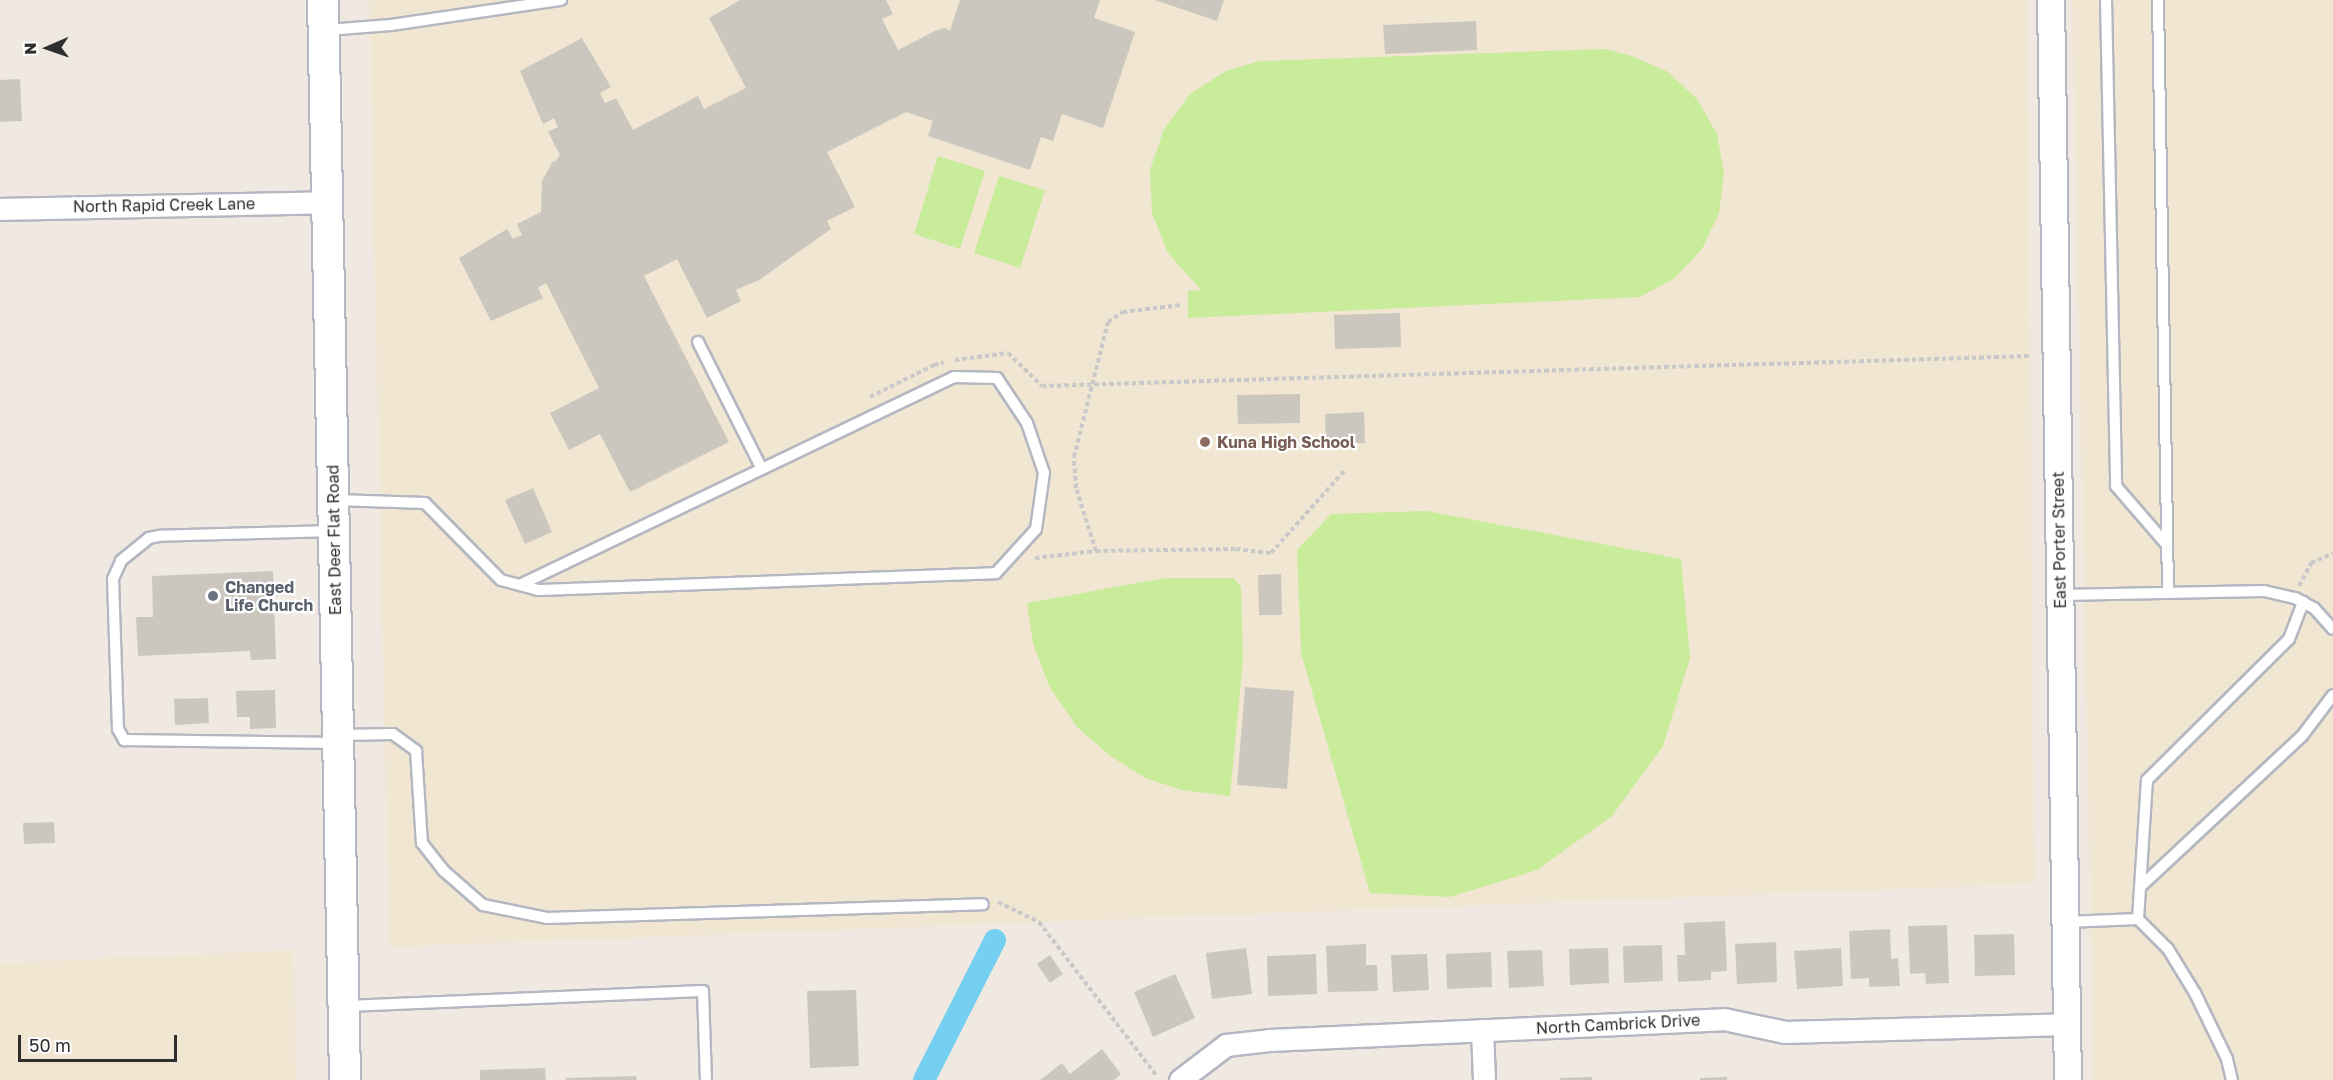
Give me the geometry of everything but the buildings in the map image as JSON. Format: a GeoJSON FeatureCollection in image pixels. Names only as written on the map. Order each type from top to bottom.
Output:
{"type":"FeatureCollection","features":[{"type":"Feature","properties":{"kind":"main road","name":"East Deer Flat Road"},"geometry":{"type":"LineString","coordinates":[[323,0],[345,1080]]}},
{"type":"Feature","properties":{"kind":"street","name":"East Porter Street"},"geometry":{"type":"LineString","coordinates":[[2051,0],[2068,1080]]}},
{"type":"Feature","properties":{"kind":"street","name":"North Rapid Creek Lane"},"geometry":{"type":"LineString","coordinates":[[0,209],[328,202]]}},
{"type":"Feature","properties":{"kind":"street","name":"North Cambrick Drive"},"geometry":{"type":"LineString","coordinates":[[1180,1080],[1226,1045],[1269,1040],[1724,1019],[1785,1032],[2067,1024]]}},
{"type":"Feature","properties":{"kind":"street"},"geometry":{"type":"LineString","coordinates":[[1482,1030],[1484,1080]]}},
{"type":"Feature","properties":{"kind":"lane"},"geometry":{"type":"LineString","coordinates":[[324,30],[391,25],[561,0]]}},
{"type":"Feature","properties":{"kind":"lane"},"geometry":{"type":"LineString","coordinates":[[2106,0],[2116,486],[2167,545]]}},
{"type":"Feature","properties":{"kind":"lane"},"geometry":{"type":"LineString","coordinates":[[2158,0],[2168,593]]}},
{"type":"Feature","properties":{"kind":"lane"},"geometry":{"type":"LineString","coordinates":[[698,342],[762,469]]}},
{"type":"Feature","properties":{"kind":"lane"},"geometry":{"type":"LineString","coordinates":[[333,500],[425,503],[501,580],[520,585],[539,590],[996,573],[1036,529],[1044,473],[1027,423],[998,378],[954,377],[520,585]]}},
{"type":"Feature","properties":{"kind":"lane"},"geometry":{"type":"LineString","coordinates":[[334,531],[159,536],[149,538],[121,561],[113,579],[118,729],[124,740],[338,739],[393,734],[416,751],[422,843],[444,872],[483,905],[547,918],[986,903]]}},
{"type":"Feature","properties":{"kind":"lane"},"geometry":{"type":"LineString","coordinates":[[2060,595],[2264,591],[2299,600],[2314,608],[2333,629]]}},
{"type":"Feature","properties":{"kind":"lane"},"geometry":{"type":"LineString","coordinates":[[2138,919],[2147,780],[2289,639],[2299,600]]}},
{"type":"Feature","properties":{"kind":"lane"},"geometry":{"type":"LineString","coordinates":[[2140,887],[2302,736],[2333,695]]}},
{"type":"Feature","properties":{"kind":"lane"},"geometry":{"type":"LineString","coordinates":[[2066,922],[2138,919],[2168,949],[2195,993],[2227,1059],[2232,1080]]}},
{"type":"Feature","properties":{"kind":"lane"},"geometry":{"type":"LineString","coordinates":[[343,1006],[703,991],[706,1080]]}},
{"type":"Feature","properties":{"kind":"path"},"geometry":{"type":"LineString","coordinates":[[1096,551],[1076,488],[1074,457],[1108,322],[1123,312],[1181,305]]}},
{"type":"Feature","properties":{"kind":"path"},"geometry":{"type":"LineString","coordinates":[[861,402],[934,365],[1008,353],[1042,386],[2032,356]]}},
{"type":"Feature","properties":{"kind":"path"},"geometry":{"type":"LineString","coordinates":[[1035,558],[1096,551],[1236,549],[1271,553],[1344,471]]}},
{"type":"Feature","properties":{"kind":"path"},"geometry":{"type":"LineString","coordinates":[[2299,600],[2303,575],[2311,563],[2333,553]]}},
{"type":"Feature","properties":{"kind":"path"},"geometry":{"type":"LineString","coordinates":[[986,903],[996,901],[1039,922],[1156,1076]]}},
{"type":"Feature","properties":{"kind":"shaded area","name":"Kuna High School"},"geometry":{"type":"Polygon","coordinates":[[[369,0],[2028,0],[2034,884],[389,947],[369,0]]]}},
{"type":"Feature","properties":{"kind":"shaded area"},"geometry":{"type":"Polygon","coordinates":[[[2072,0],[2333,0],[2333,1080],[2094,1080],[2072,0]]]}},
{"type":"Feature","properties":{"kind":"shaded area"},"geometry":{"type":"Polygon","coordinates":[[[294,950],[296,1080],[0,1080],[0,963],[294,950]]]}},
{"type":"Feature","properties":{"kind":"green space"},"geometry":{"type":"Polygon","coordinates":[[[1606,49],[1632,56],[1668,72],[1697,99],[1717,134],[1724,173],[1719,213],[1702,249],[1675,278],[1640,297],[1188,318],[1188,291],[1201,290],[1168,253],[1152,213],[1150,170],[1164,129],[1190,94],[1226,71],[1260,61],[1606,49]]]}},
{"type":"Feature","properties":{"kind":"green space"},"geometry":{"type":"Polygon","coordinates":[[[938,156],[985,171],[960,249],[914,234],[938,156]]]}},
{"type":"Feature","properties":{"kind":"green space"},"geometry":{"type":"Polygon","coordinates":[[[999,176],[1045,190],[1020,268],[974,253],[999,176]]]}},
{"type":"Feature","properties":{"kind":"green space"},"geometry":{"type":"Polygon","coordinates":[[[1427,511],[1681,559],[1690,658],[1663,746],[1612,816],[1537,870],[1450,897],[1370,893],[1301,653],[1297,550],[1331,514],[1427,511]]]}},
{"type":"Feature","properties":{"kind":"green space"},"geometry":{"type":"Polygon","coordinates":[[[1165,578],[1234,578],[1241,588],[1243,659],[1230,796],[1182,790],[1145,778],[1109,755],[1077,727],[1049,686],[1033,643],[1027,603],[1165,578]]]}},
{"type":"Feature","properties":{"kind":"waterway"},"geometry":{"type":"LineString","coordinates":[[924,1080],[995,940]]}},
{"type":"Feature","properties":{"kind":"place","name":"Kuna High School"},"geometry":{"type":"Point","coordinates":[1205,442]}},
{"type":"Feature","properties":{"kind":"place","name":"Changed Life Church"},"geometry":{"type":"Point","coordinates":[213,596]}}]}
